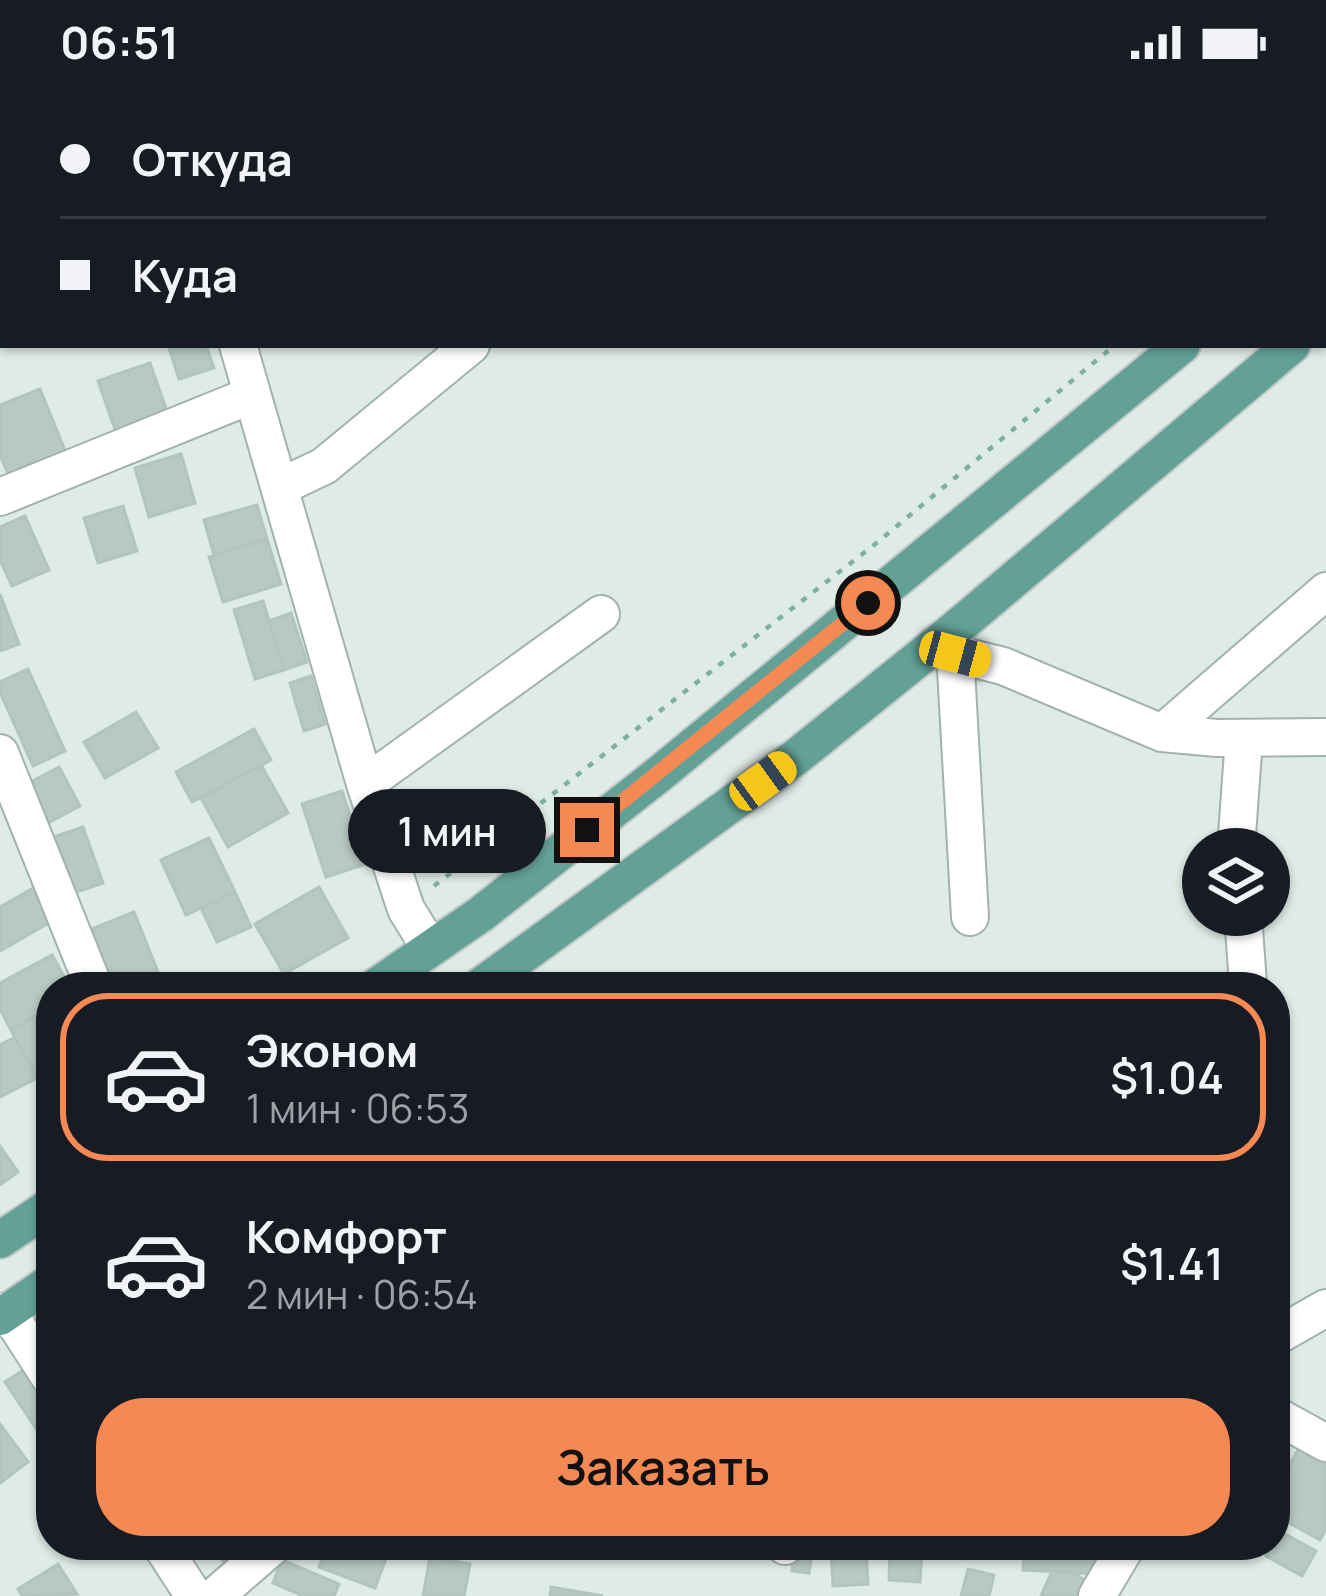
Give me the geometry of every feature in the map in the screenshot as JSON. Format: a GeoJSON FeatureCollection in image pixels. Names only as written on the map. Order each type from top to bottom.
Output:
{"type":"FeatureCollection","features":[{"type":"Feature","properties":{"kind":"main road"},"geometry":{"type":"LineString","coordinates":[[396,972],[481,914],[658,775],[1178,348]]}},
{"type":"Feature","properties":{"kind":"main road"},"geometry":{"type":"LineString","coordinates":[[499,972],[954,642],[1289,348]]}},
{"type":"Feature","properties":{"kind":"main road"},"geometry":{"type":"LineString","coordinates":[[658,775],[696,828]]}},
{"type":"Feature","properties":{"kind":"main road"},"geometry":{"type":"LineString","coordinates":[[0,1240],[36,1216]]}},
{"type":"Feature","properties":{"kind":"main road"},"geometry":{"type":"LineString","coordinates":[[3,1314],[36,1292]]}},
{"type":"Feature","properties":{"kind":"street"},"geometry":{"type":"LineString","coordinates":[[239,348],[365,784],[406,908],[430,948]]}},
{"type":"Feature","properties":{"kind":"street"},"geometry":{"type":"LineString","coordinates":[[281,486],[325,466],[467,348]]}},
{"type":"Feature","properties":{"kind":"street"},"geometry":{"type":"LineString","coordinates":[[2,494],[252,395]]}},
{"type":"Feature","properties":{"kind":"street"},"geometry":{"type":"LineString","coordinates":[[1162,733],[1326,591]]}},
{"type":"Feature","properties":{"kind":"street"},"geometry":{"type":"LineString","coordinates":[[365,784],[601,614]]}},
{"type":"Feature","properties":{"kind":"street"},"geometry":{"type":"LineString","coordinates":[[970,917],[954,642],[1162,733],[1326,736]]}},
{"type":"Feature","properties":{"kind":"street"},"geometry":{"type":"LineString","coordinates":[[1238,828],[1244,738]]}},
{"type":"Feature","properties":{"kind":"street"},"geometry":{"type":"LineString","coordinates":[[0,753],[88,972]]}},
{"type":"Feature","properties":{"kind":"street"},"geometry":{"type":"LineString","coordinates":[[1245,936],[1247,972]]}},
{"type":"Feature","properties":{"kind":"street"},"geometry":{"type":"LineString","coordinates":[[1290,1328],[1326,1308]]}},
{"type":"Feature","properties":{"kind":"street"},"geometry":{"type":"LineString","coordinates":[[3,1314],[36,1358]]}},
{"type":"Feature","properties":{"kind":"street"},"geometry":{"type":"LineString","coordinates":[[1290,1423],[1326,1443]]}},
{"type":"Feature","properties":{"kind":"street"},"geometry":{"type":"LineString","coordinates":[[171,1560],[194,1596]]}},
{"type":"Feature","properties":{"kind":"street"},"geometry":{"type":"LineString","coordinates":[[215,1596],[257,1560]]}},
{"type":"Feature","properties":{"kind":"street"},"geometry":{"type":"LineString","coordinates":[[1097,1596],[1118,1560]]}},
{"type":"Feature","properties":{"kind":"path"},"geometry":{"type":"LineString","coordinates":[[406,908],[874,545],[1111,348]]}},
{"type":"Feature","properties":{"kind":"building"},"geometry":{"type":"Polygon","coordinates":[[[169,348],[207,348],[214,368],[179,379],[169,348]]]}},
{"type":"Feature","properties":{"kind":"building"},"geometry":{"type":"Polygon","coordinates":[[[150,363],[168,414],[116,432],[98,381],[150,363]]]}},
{"type":"Feature","properties":{"kind":"building"},"geometry":{"type":"Polygon","coordinates":[[[40,389],[66,453],[9,476],[0,455],[0,405],[40,389]]]}},
{"type":"Feature","properties":{"kind":"building"},"geometry":{"type":"Polygon","coordinates":[[[181,454],[195,503],[149,517],[135,468],[181,454]]]}},
{"type":"Feature","properties":{"kind":"building"},"geometry":{"type":"Polygon","coordinates":[[[257,505],[267,539],[214,555],[204,520],[257,505]]]}},
{"type":"Feature","properties":{"kind":"building"},"geometry":{"type":"Polygon","coordinates":[[[123,506],[137,551],[98,563],[84,518],[123,506]]]}},
{"type":"Feature","properties":{"kind":"building"},"geometry":{"type":"Polygon","coordinates":[[[25,516],[49,570],[12,586],[0,560],[0,527],[25,516]]]}},
{"type":"Feature","properties":{"kind":"building"},"geometry":{"type":"Polygon","coordinates":[[[267,539],[281,584],[223,602],[209,557],[267,539]]]}},
{"type":"Feature","properties":{"kind":"building"},"geometry":{"type":"Polygon","coordinates":[[[0,594],[19,644],[0,651],[0,594]]]}},
{"type":"Feature","properties":{"kind":"building"},"geometry":{"type":"Polygon","coordinates":[[[263,601],[284,670],[255,679],[234,610],[263,601]]]}},
{"type":"Feature","properties":{"kind":"building"},"geometry":{"type":"Polygon","coordinates":[[[291,613],[307,662],[284,670],[269,621],[291,613]]]}},
{"type":"Feature","properties":{"kind":"building"},"geometry":{"type":"Polygon","coordinates":[[[28,669],[65,751],[33,766],[0,692],[0,682],[28,669]]]}},
{"type":"Feature","properties":{"kind":"building"},"geometry":{"type":"Polygon","coordinates":[[[311,676],[325,724],[304,731],[290,683],[311,676]]]}},
{"type":"Feature","properties":{"kind":"building"},"geometry":{"type":"Polygon","coordinates":[[[136,712],[158,748],[105,778],[84,742],[136,712]]]}},
{"type":"Feature","properties":{"kind":"building"},"geometry":{"type":"Polygon","coordinates":[[[254,729],[271,760],[192,802],[176,772],[254,729]]]}},
{"type":"Feature","properties":{"kind":"building"},"geometry":{"type":"Polygon","coordinates":[[[261,765],[288,813],[228,847],[201,798],[261,765]]]}},
{"type":"Feature","properties":{"kind":"building"},"geometry":{"type":"Polygon","coordinates":[[[59,767],[80,806],[48,823],[27,784],[59,767]]]}},
{"type":"Feature","properties":{"kind":"building"},"geometry":{"type":"Polygon","coordinates":[[[342,791],[366,864],[326,877],[302,804],[342,791]]]}},
{"type":"Feature","properties":{"kind":"building"},"geometry":{"type":"Polygon","coordinates":[[[83,827],[103,883],[67,895],[48,839],[83,827]]]}},
{"type":"Feature","properties":{"kind":"building"},"geometry":{"type":"Polygon","coordinates":[[[209,838],[235,892],[186,915],[161,860],[209,838]]]}},
{"type":"Feature","properties":{"kind":"building"},"geometry":{"type":"Polygon","coordinates":[[[35,887],[54,920],[0,951],[0,907],[35,887]]]}},
{"type":"Feature","properties":{"kind":"building"},"geometry":{"type":"Polygon","coordinates":[[[319,887],[348,938],[283,972],[255,924],[319,887]]]}},
{"type":"Feature","properties":{"kind":"building"},"geometry":{"type":"Polygon","coordinates":[[[235,892],[251,927],[217,942],[201,908],[235,892]]]}},
{"type":"Feature","properties":{"kind":"building"},"geometry":{"type":"Polygon","coordinates":[[[134,912],[158,972],[99,972],[84,932],[134,912]]]}},
{"type":"Feature","properties":{"kind":"building"},"geometry":{"type":"Polygon","coordinates":[[[52,955],[62,972],[36,972],[36,1016],[11,1030],[0,1009],[0,983],[52,955]]]}},
{"type":"Feature","properties":{"kind":"building"},"geometry":{"type":"Polygon","coordinates":[[[36,1016],[36,1076],[11,1030],[36,1016]]]}},
{"type":"Feature","properties":{"kind":"building"},"geometry":{"type":"Polygon","coordinates":[[[15,1037],[36,1079],[0,1097],[0,1045],[15,1037]]]}},
{"type":"Feature","properties":{"kind":"building"},"geometry":{"type":"Polygon","coordinates":[[[0,1146],[18,1172],[0,1185],[0,1146]]]}},
{"type":"Feature","properties":{"kind":"building"},"geometry":{"type":"Polygon","coordinates":[[[25,1369],[36,1386],[36,1428],[5,1382],[25,1369]]]}},
{"type":"Feature","properties":{"kind":"building"},"geometry":{"type":"Polygon","coordinates":[[[0,1424],[28,1462],[0,1483],[0,1424]]]}},
{"type":"Feature","properties":{"kind":"building"},"geometry":{"type":"Polygon","coordinates":[[[1300,1446],[1326,1460],[1326,1529],[1320,1540],[1290,1523],[1290,1464],[1300,1446]]]}},
{"type":"Feature","properties":{"kind":"building"},"geometry":{"type":"Polygon","coordinates":[[[1290,1537],[1316,1551],[1302,1576],[1273,1560],[1290,1560],[1290,1537]]]}},
{"type":"Feature","properties":{"kind":"building"},"geometry":{"type":"Polygon","coordinates":[[[282,1560],[339,1584],[334,1596],[303,1596],[273,1583],[282,1560]]]}},
{"type":"Feature","properties":{"kind":"building"},"geometry":{"type":"Polygon","coordinates":[[[322,1560],[385,1560],[375,1588],[319,1567],[322,1560]]]}},
{"type":"Feature","properties":{"kind":"building"},"geometry":{"type":"Polygon","coordinates":[[[429,1560],[470,1564],[464,1596],[423,1596],[429,1560]]]}},
{"type":"Feature","properties":{"kind":"building"},"geometry":{"type":"Polygon","coordinates":[[[793,1560],[811,1560],[809,1573],[792,1571],[793,1560]]]}},
{"type":"Feature","properties":{"kind":"building"},"geometry":{"type":"Polygon","coordinates":[[[832,1560],[867,1560],[868,1584],[833,1586],[832,1560]]]}},
{"type":"Feature","properties":{"kind":"building"},"geometry":{"type":"Polygon","coordinates":[[[890,1560],[921,1560],[920,1582],[889,1580],[890,1560]]]}},
{"type":"Feature","properties":{"kind":"building"},"geometry":{"type":"Polygon","coordinates":[[[1024,1560],[1097,1560],[1096,1574],[1023,1570],[1024,1560]]]}},
{"type":"Feature","properties":{"kind":"building"},"geometry":{"type":"Polygon","coordinates":[[[58,1564],[77,1594],[22,1596],[18,1589],[58,1564]]]}},
{"type":"Feature","properties":{"kind":"building"},"geometry":{"type":"Polygon","coordinates":[[[968,1569],[994,1575],[989,1596],[961,1596],[968,1569]]]}},
{"type":"Feature","properties":{"kind":"building"},"geometry":{"type":"Polygon","coordinates":[[[1052,1571],[1070,1572],[1087,1581],[1081,1596],[1041,1596],[1052,1571]]]}},
{"type":"Feature","properties":{"kind":"building"},"geometry":{"type":"Polygon","coordinates":[[[551,1587],[603,1596],[550,1596],[551,1587]]]}},
{"type":"Feature","properties":{"kind":"route"},"geometry":{"type":"LineString","coordinates":[[587,830],[868,603]]}}]}
